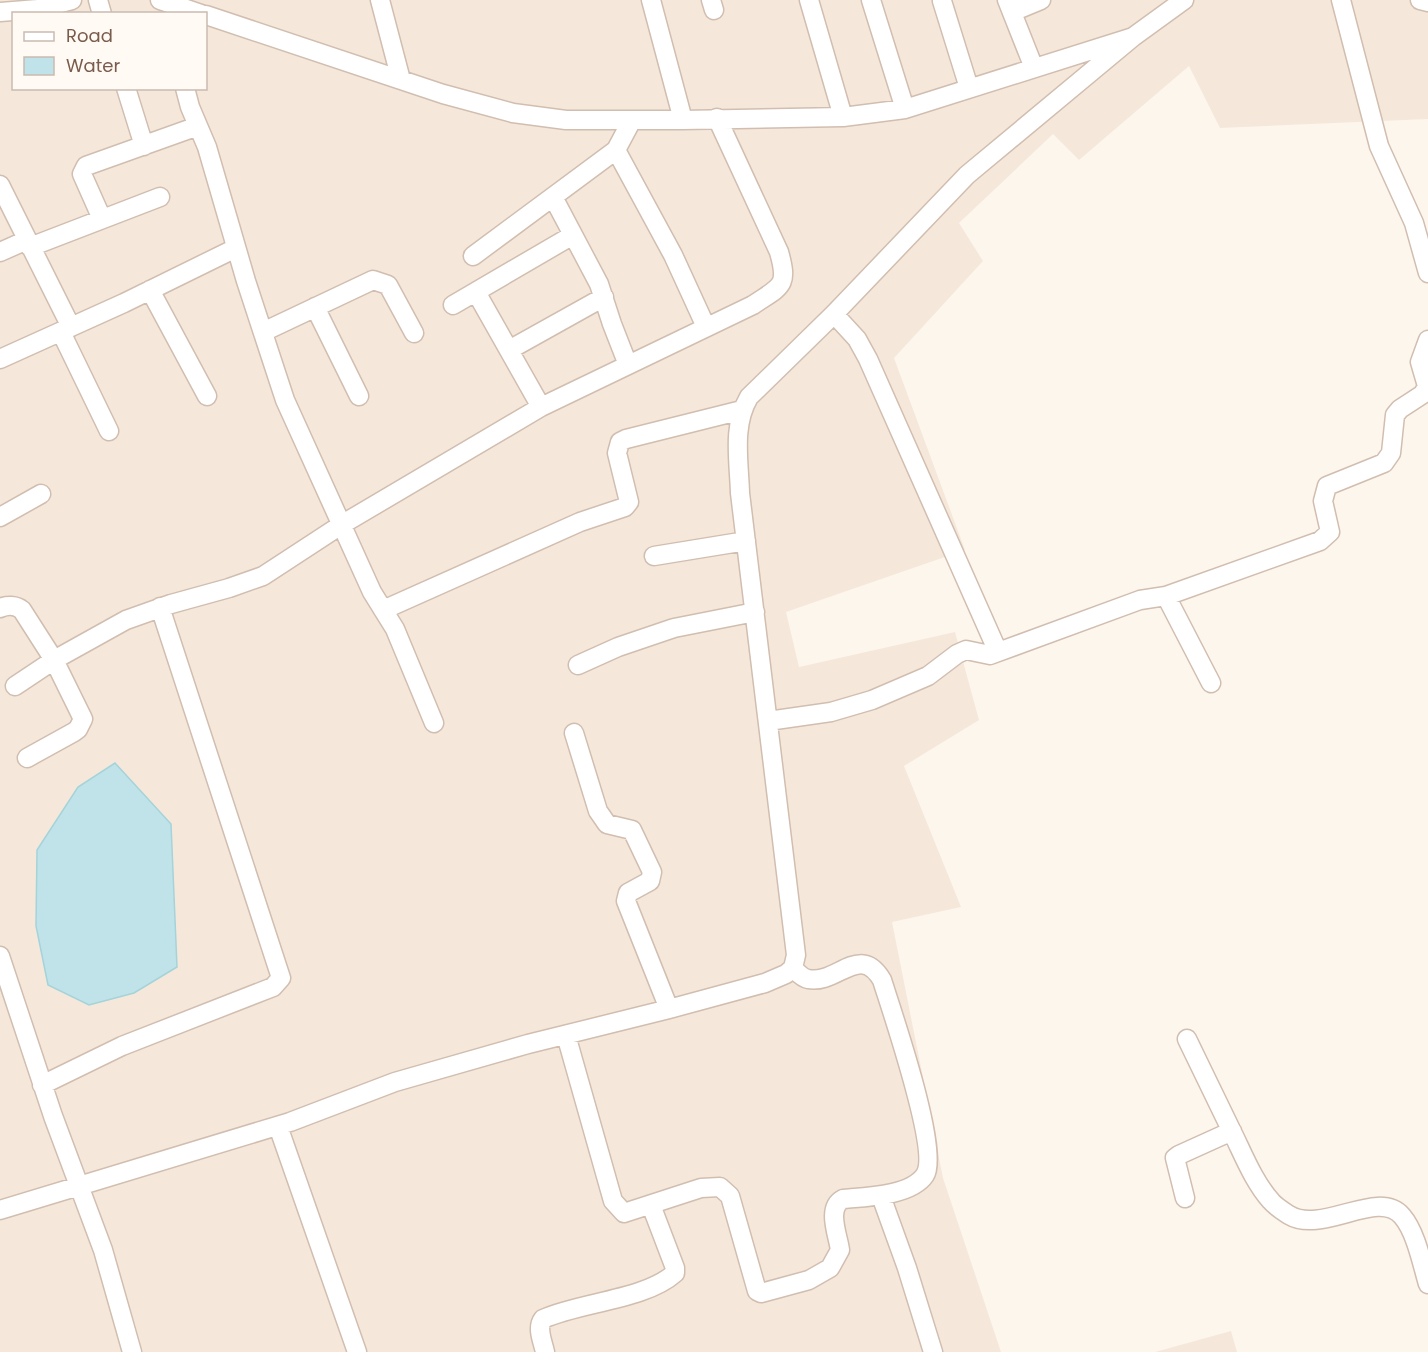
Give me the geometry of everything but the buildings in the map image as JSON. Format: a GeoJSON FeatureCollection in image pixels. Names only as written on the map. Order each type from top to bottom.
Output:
{"type":"FeatureCollection","features":[{"type":"Feature","properties":{"kind":"street"},"geometry":{"type":"LineString","coordinates":[[0,12],[38,9],[72,0]]}},
{"type":"Feature","properties":{"kind":"street"},"geometry":{"type":"LineString","coordinates":[[380,0],[401,80]]}},
{"type":"Feature","properties":{"kind":"street"},"geometry":{"type":"LineString","coordinates":[[651,0],[683,120]]}},
{"type":"Feature","properties":{"kind":"street"},"geometry":{"type":"LineString","coordinates":[[809,0],[843,117]]}},
{"type":"Feature","properties":{"kind":"street"},"geometry":{"type":"LineString","coordinates":[[871,0],[905,110]]}},
{"type":"Feature","properties":{"kind":"street"},"geometry":{"type":"LineString","coordinates":[[1034,68],[1010,6],[1041,0]]}},
{"type":"Feature","properties":{"kind":"street"},"geometry":{"type":"LineString","coordinates":[[0,1210],[278,1126],[395,1082],[528,1044],[765,983],[786,974],[793,968],[796,955],[740,493],[737,434],[742,410],[749,397],[834,314],[967,175],[1133,37],[1184,0]]}},
{"type":"Feature","properties":{"kind":"street"},"geometry":{"type":"LineString","coordinates":[[1341,0],[1379,146],[1413,223],[1428,273]]}},
{"type":"Feature","properties":{"kind":"street"},"geometry":{"type":"LineString","coordinates":[[1420,0],[1428,2]]}},
{"type":"Feature","properties":{"kind":"street"},"geometry":{"type":"LineString","coordinates":[[942,1],[969,88]]}},
{"type":"Feature","properties":{"kind":"street"},"geometry":{"type":"LineString","coordinates":[[170,6],[207,11],[401,80],[513,113],[566,120],[843,117],[905,110],[1133,37]]}},
{"type":"Feature","properties":{"kind":"street"},"geometry":{"type":"LineString","coordinates":[[127,90],[144,146]]}},
{"type":"Feature","properties":{"kind":"street"},"geometry":{"type":"LineString","coordinates":[[186,90],[207,147],[262,332],[285,400],[372,592],[394,629],[434,723]]}},
{"type":"Feature","properties":{"kind":"street"},"geometry":{"type":"LineString","coordinates":[[15,686],[108,629],[160,607],[263,576],[341,525],[542,407],[753,305],[780,287],[785,272],[779,252],[717,118]]}},
{"type":"Feature","properties":{"kind":"street"},"geometry":{"type":"LineString","coordinates":[[473,256],[616,150],[632,120]]}},
{"type":"Feature","properties":{"kind":"street"},"geometry":{"type":"LineString","coordinates":[[102,219],[82,174],[86,166],[198,126]]}},
{"type":"Feature","properties":{"kind":"street"},"geometry":{"type":"LineString","coordinates":[[616,150],[672,255],[706,327]]}},
{"type":"Feature","properties":{"kind":"street"},"geometry":{"type":"LineString","coordinates":[[0,185],[66,329],[109,431]]}},
{"type":"Feature","properties":{"kind":"street"},"geometry":{"type":"LineString","coordinates":[[0,252],[102,219],[160,197]]}},
{"type":"Feature","properties":{"kind":"street"},"geometry":{"type":"LineString","coordinates":[[553,197],[599,284],[628,365]]}},
{"type":"Feature","properties":{"kind":"street"},"geometry":{"type":"LineString","coordinates":[[453,305],[573,235]]}},
{"type":"Feature","properties":{"kind":"street"},"geometry":{"type":"LineString","coordinates":[[0,359],[237,248]]}},
{"type":"Feature","properties":{"kind":"street"},"geometry":{"type":"LineString","coordinates":[[262,332],[373,280],[388,285],[414,333]]}},
{"type":"Feature","properties":{"kind":"street"},"geometry":{"type":"LineString","coordinates":[[150,290],[207,396]]}},
{"type":"Feature","properties":{"kind":"street"},"geometry":{"type":"LineString","coordinates":[[476,292],[542,407]]}},
{"type":"Feature","properties":{"kind":"street"},"geometry":{"type":"LineString","coordinates":[[509,350],[604,297]]}},
{"type":"Feature","properties":{"kind":"street"},"geometry":{"type":"LineString","coordinates":[[315,307],[359,396]]}},
{"type":"Feature","properties":{"kind":"street"},"geometry":{"type":"LineString","coordinates":[[834,314],[857,339],[868,359],[998,652]]}},
{"type":"Feature","properties":{"kind":"street"},"geometry":{"type":"LineString","coordinates":[[768,721],[831,712],[872,700],[928,676],[966,650],[990,655],[1140,600],[1160,595],[1166,596],[1320,541],[1330,532],[1323,501],[1327,486],[1384,463],[1391,453],[1395,415],[1400,409],[1423,394],[1427,386],[1420,362],[1428,340]]}},
{"type":"Feature","properties":{"kind":"street"},"geometry":{"type":"LineString","coordinates":[[383,610],[580,522],[625,507],[629,502],[617,453],[620,442],[742,410]]}},
{"type":"Feature","properties":{"kind":"street"},"geometry":{"type":"LineString","coordinates":[[0,517],[41,494]]}},
{"type":"Feature","properties":{"kind":"street"},"geometry":{"type":"LineString","coordinates":[[654,556],[746,541]]}},
{"type":"Feature","properties":{"kind":"street"},"geometry":{"type":"LineString","coordinates":[[1166,596],[1211,683]]}},
{"type":"Feature","properties":{"kind":"street"},"geometry":{"type":"LineString","coordinates":[[0,608],[18,607],[22,610],[54,660],[83,720],[74,732],[27,758]]}},
{"type":"Feature","properties":{"kind":"street"},"geometry":{"type":"LineString","coordinates":[[42,1084],[122,1046],[273,987],[281,978],[160,607]]}},
{"type":"Feature","properties":{"kind":"street"},"geometry":{"type":"LineString","coordinates":[[578,665],[618,647],[674,628],[755,612]]}},
{"type":"Feature","properties":{"kind":"street"},"geometry":{"type":"LineString","coordinates":[[574,733],[598,811],[607,824],[632,830],[652,872],[650,881],[628,893],[626,901],[669,1009]]}},
{"type":"Feature","properties":{"kind":"street"},"geometry":{"type":"LineString","coordinates":[[1,960],[42,1084],[103,1250],[132,1352]]}},
{"type":"Feature","properties":{"kind":"street"},"geometry":{"type":"LineString","coordinates":[[566,1035],[613,1201],[624,1214],[701,1188],[720,1187],[730,1196],[757,1291],[761,1293],[809,1280],[830,1268],[840,1250],[834,1211],[843,1199],[881,1196],[912,1185],[925,1174],[928,1162],[922,1114],[877,970],[868,964],[858,964],[819,978],[808,979],[793,968]]}},
{"type":"Feature","properties":{"kind":"street"},"geometry":{"type":"LineString","coordinates":[[1187,1039],[1248,1166],[1271,1202],[1291,1216],[1310,1221],[1368,1208],[1397,1211],[1404,1218],[1418,1250],[1428,1284]]}},
{"type":"Feature","properties":{"kind":"street"},"geometry":{"type":"LineString","coordinates":[[278,1126],[357,1352]]}},
{"type":"Feature","properties":{"kind":"street"},"geometry":{"type":"LineString","coordinates":[[1185,1198],[1175,1158],[1232,1131]]}},
{"type":"Feature","properties":{"kind":"street"},"geometry":{"type":"LineString","coordinates":[[881,1196],[907,1268],[933,1352]]}},
{"type":"Feature","properties":{"kind":"street"},"geometry":{"type":"LineString","coordinates":[[545,1352],[540,1329],[543,1319],[625,1296],[666,1281],[675,1273],[651,1204]]}},
{"type":"Feature","properties":{"kind":"shaded area"},"geometry":{"type":"Polygon","coordinates":[[[0,0],[1428,0],[1428,119],[1220,128],[1189,66],[1079,160],[1053,134],[959,223],[983,261],[894,358],[965,550],[786,612],[799,667],[955,632],[979,720],[904,766],[961,907],[892,922],[943,1178],[1001,1352],[0,1352],[0,0]]]}},
{"type":"Feature","properties":{"kind":"shaded area"},"geometry":{"type":"Polygon","coordinates":[[[1231,1331],[1237,1352],[1155,1352],[1231,1331]]]}},
{"type":"Feature","properties":{"kind":"water"},"geometry":{"type":"Polygon","coordinates":[[[115,763],[171,824],[177,967],[134,993],[89,1005],[48,985],[36,926],[37,850],[78,787],[115,763]]]}}]}
